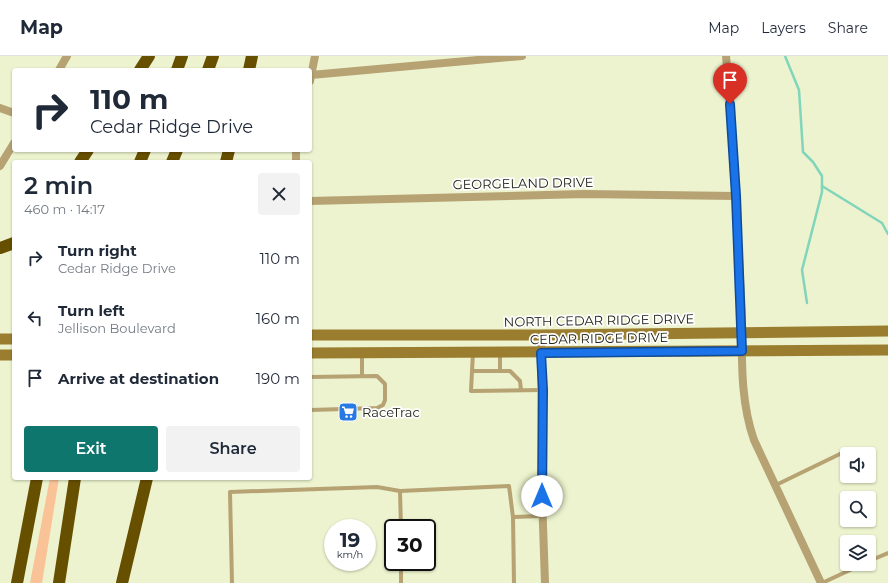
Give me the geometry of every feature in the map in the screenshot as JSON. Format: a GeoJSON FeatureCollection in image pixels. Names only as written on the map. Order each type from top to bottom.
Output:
{"type":"FeatureCollection","features":[{"type":"Feature","properties":{"kind":"highway"},"geometry":{"type":"LineString","coordinates":[[141,68],[149,56]]}},
{"type":"Feature","properties":{"kind":"highway"},"geometry":{"type":"LineString","coordinates":[[178,68],[182,56]]}},
{"type":"Feature","properties":{"kind":"highway"},"geometry":{"type":"LineString","coordinates":[[209,68],[213,56]]}},
{"type":"Feature","properties":{"kind":"highway"},"geometry":{"type":"LineString","coordinates":[[249,68],[252,56]]}},
{"type":"Feature","properties":{"kind":"highway"},"geometry":{"type":"LineString","coordinates":[[0,248],[12,244]]}},
{"type":"Feature","properties":{"kind":"highway"},"geometry":{"type":"LineString","coordinates":[[17,583],[37,480]]}},
{"type":"Feature","properties":{"kind":"highway"},"geometry":{"type":"LineString","coordinates":[[59,583],[75,480]]}},
{"type":"Feature","properties":{"kind":"highway"},"geometry":{"type":"LineString","coordinates":[[122,583],[147,480]]}},
{"type":"Feature","properties":{"kind":"main road","name":"NORTH CEDAR RIDGE DRIVE"},"geometry":{"type":"LineString","coordinates":[[312,334],[541,335],[888,331]]}},
{"type":"Feature","properties":{"kind":"main road"},"geometry":{"type":"LineString","coordinates":[[0,339],[12,339]]}},
{"type":"Feature","properties":{"kind":"main road","name":"CEDAR RIDGE DRIVE"},"geometry":{"type":"LineString","coordinates":[[312,353],[541,353],[888,350]]}},
{"type":"Feature","properties":{"kind":"main road"},"geometry":{"type":"LineString","coordinates":[[0,355],[12,355]]}},
{"type":"Feature","properties":{"kind":"street"},"geometry":{"type":"LineString","coordinates":[[60,68],[68,56]]}},
{"type":"Feature","properties":{"kind":"street"},"geometry":{"type":"LineString","coordinates":[[312,71],[316,56]]}},
{"type":"Feature","properties":{"kind":"street"},"geometry":{"type":"LineString","coordinates":[[312,78],[522,56]]}},
{"type":"Feature","properties":{"kind":"street"},"geometry":{"type":"LineString","coordinates":[[726,56],[736,196],[746,418],[754,440],[822,583]]}},
{"type":"Feature","properties":{"kind":"street"},"geometry":{"type":"LineString","coordinates":[[0,108],[12,112]]}},
{"type":"Feature","properties":{"kind":"street"},"geometry":{"type":"LineString","coordinates":[[0,166],[12,146]]}},
{"type":"Feature","properties":{"kind":"street","name":"GEORGELAND DRIVE"},"geometry":{"type":"LineString","coordinates":[[312,201],[584,194],[736,196]]}},
{"type":"Feature","properties":{"kind":"street"},"geometry":{"type":"LineString","coordinates":[[541,335],[545,583]]}},
{"type":"Feature","properties":{"kind":"lane"},"geometry":{"type":"LineString","coordinates":[[362,352],[362,376]]}},
{"type":"Feature","properties":{"kind":"lane"},"geometry":{"type":"LineString","coordinates":[[473,353],[471,391],[543,390]]}},
{"type":"Feature","properties":{"kind":"lane"},"geometry":{"type":"LineString","coordinates":[[500,353],[500,370]]}},
{"type":"Feature","properties":{"kind":"lane"},"geometry":{"type":"LineString","coordinates":[[472,371],[510,370],[520,381],[520,390]]}},
{"type":"Feature","properties":{"kind":"lane"},"geometry":{"type":"LineString","coordinates":[[312,377],[376,376],[385,384],[385,400],[383,405],[377,408],[312,410]]}},
{"type":"Feature","properties":{"kind":"lane"},"geometry":{"type":"LineString","coordinates":[[776,485],[840,454]]}},
{"type":"Feature","properties":{"kind":"lane"},"geometry":{"type":"LineString","coordinates":[[232,583],[230,492],[377,487],[400,491],[509,486],[513,517],[514,583]]}},
{"type":"Feature","properties":{"kind":"lane"},"geometry":{"type":"LineString","coordinates":[[400,491],[401,519]]}},
{"type":"Feature","properties":{"kind":"lane"},"geometry":{"type":"LineString","coordinates":[[513,517],[543,516]]}},
{"type":"Feature","properties":{"kind":"lane"},"geometry":{"type":"LineString","coordinates":[[876,558],[888,553]]}},
{"type":"Feature","properties":{"kind":"lane"},"geometry":{"type":"LineString","coordinates":[[401,571],[401,583]]}},
{"type":"Feature","properties":{"kind":"lane"},"geometry":{"type":"LineString","coordinates":[[822,583],[848,571]]}},
{"type":"Feature","properties":{"kind":"shaded area"},"geometry":{"type":"Polygon","coordinates":[[[50,480],[59,480],[42,583],[30,583],[50,480]]]}},
{"type":"Feature","properties":{"kind":"waterway"},"geometry":{"type":"LineString","coordinates":[[785,56],[799,90],[803,152],[813,162],[822,176],[822,192],[802,270],[807,303]]}},
{"type":"Feature","properties":{"kind":"waterway"},"geometry":{"type":"LineString","coordinates":[[822,186],[882,223],[888,234]]}},
{"type":"Feature","properties":{"kind":"place","name":"RaceTrac"},"geometry":{"type":"Point","coordinates":[348,412]}},
{"type":"Feature","properties":{"kind":"route"},"geometry":{"type":"LineString","coordinates":[[542,496],[543,390],[541,353],[742,351],[743,332],[730,104]]}}]}
